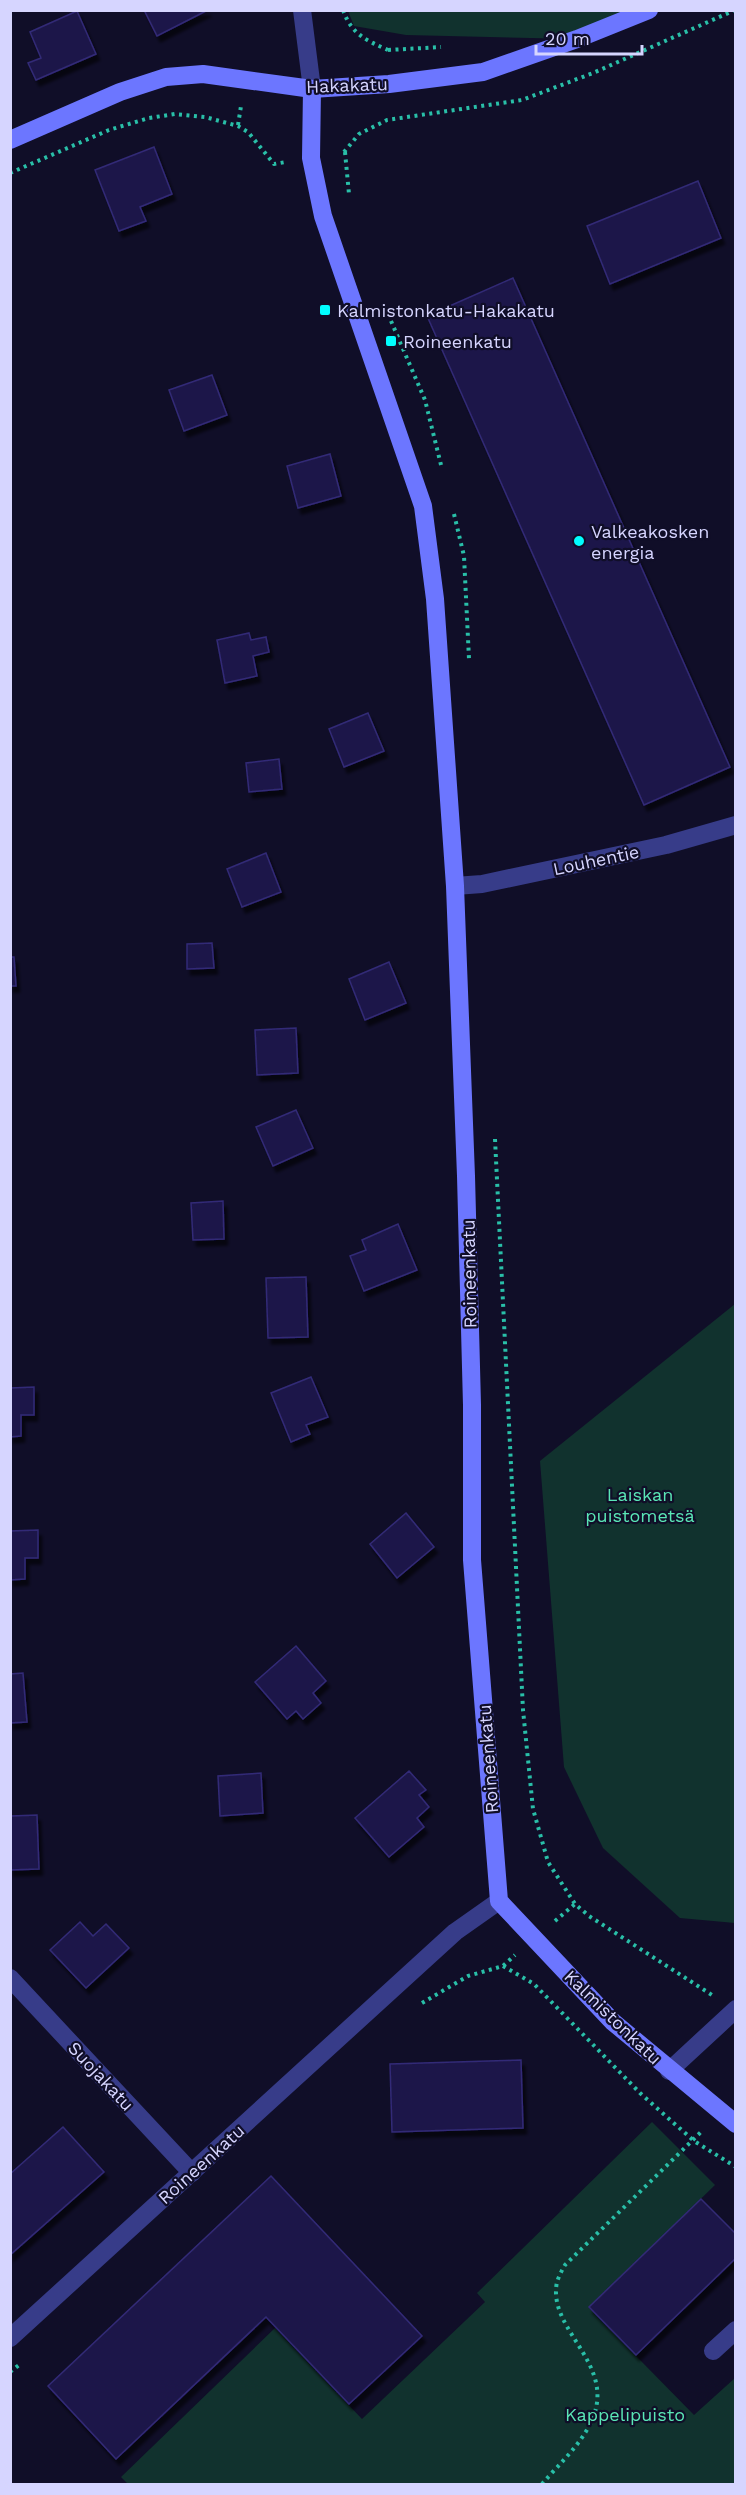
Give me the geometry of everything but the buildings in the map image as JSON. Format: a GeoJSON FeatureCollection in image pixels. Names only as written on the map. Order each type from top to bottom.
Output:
{"type":"FeatureCollection","features":[{"type":"Feature","properties":{"kind":"street","name":"Roineenkatu"},"geometry":{"type":"LineString","coordinates":[[10,2338],[455,1932],[499,1901],[472,1560],[472,1404],[467,1187],[455,886],[435,599],[423,506],[323,216],[311,158],[312,89],[302,10]]}},
{"type":"Feature","properties":{"kind":"street","name":"Hakakatu"},"geometry":{"type":"LineString","coordinates":[[10,140],[120,92],[166,77],[203,74],[312,89],[389,84],[483,72],[578,39],[648,10]]}},
{"type":"Feature","properties":{"kind":"street","name":"Louhentie"},"geometry":{"type":"LineString","coordinates":[[455,886],[482,884],[666,845],[735,825]]}},
{"type":"Feature","properties":{"kind":"street","name":"Kalmistonkatu"},"geometry":{"type":"LineString","coordinates":[[499,1901],[613,2022],[735,2124]]}},
{"type":"Feature","properties":{"kind":"street","name":"Suojakatu"},"geometry":{"type":"LineString","coordinates":[[10,1978],[192,2173]]}},
{"type":"Feature","properties":{"kind":"street"},"geometry":{"type":"LineString","coordinates":[[669,2071],[734,2009]]}},
{"type":"Feature","properties":{"kind":"street"},"geometry":{"type":"LineString","coordinates":[[713,2351],[735,2330]]}},
{"type":"Feature","properties":{"kind":"path"},"geometry":{"type":"LineString","coordinates":[[343,10],[348,24],[368,42],[388,50],[453,47]]}},
{"type":"Feature","properties":{"kind":"path"},"geometry":{"type":"LineString","coordinates":[[388,50],[389,84]]}},
{"type":"Feature","properties":{"kind":"path"},"geometry":{"type":"LineString","coordinates":[[345,152],[351,204]]}},
{"type":"Feature","properties":{"kind":"path"},"geometry":{"type":"LineString","coordinates":[[388,315],[424,400],[442,471]]}},
{"type":"Feature","properties":{"kind":"path"},"geometry":{"type":"LineString","coordinates":[[454,513],[464,556],[470,661]]}},
{"type":"Feature","properties":{"kind":"path"},"geometry":{"type":"LineString","coordinates":[[494,1129],[523,1710],[533,1809],[548,1862],[575,1905],[734,2009]]}},
{"type":"Feature","properties":{"kind":"path"},"geometry":{"type":"LineString","coordinates":[[415,2008],[433,1994],[468,1976],[503,1966],[575,1905]]}},
{"type":"Feature","properties":{"kind":"path"},"geometry":{"type":"LineString","coordinates":[[503,1966],[534,1984],[640,2093],[694,2141],[735,2167]]}},
{"type":"Feature","properties":{"kind":"path"},"geometry":{"type":"LineString","coordinates":[[542,2484],[580,2439],[594,2416],[598,2397],[594,2374],[588,2358],[573,2338],[558,2302],[557,2283],[565,2265],[694,2141]]}},
{"type":"Feature","properties":{"kind":"path"},"geometry":{"type":"LineString","coordinates":[[10,2372],[19,2364]]}},
{"type":"Feature","properties":{"kind":"green space"},"geometry":{"type":"Polygon","coordinates":[[[348,11],[649,11],[577,39],[406,35],[354,26],[348,11]]]}},
{"type":"Feature","properties":{"kind":"green space","name":"Laiskan puistometsä"},"geometry":{"type":"Polygon","coordinates":[[[735,1304],[735,1923],[680,1918],[603,1848],[564,1767],[540,1461],[735,1304]]]}},
{"type":"Feature","properties":{"kind":"green space","name":"Kappelipuisto"},"geometry":{"type":"Polygon","coordinates":[[[652,2122],[715,2185],[589,2308],[694,2415],[735,2378],[735,2484],[128,2484],[121,2477],[275,2328],[362,2419],[485,2302],[477,2293],[652,2122]]]}},
{"type":"Feature","properties":{"kind":"place","name":"Kalmistonkatu-Hakakatu"},"geometry":{"type":"Point","coordinates":[325,310]}},
{"type":"Feature","properties":{"kind":"place","name":"Roineenkatu"},"geometry":{"type":"Point","coordinates":[391,341]}},
{"type":"Feature","properties":{"kind":"place","name":"Valkeakosken energia"},"geometry":{"type":"Point","coordinates":[579,541]}}]}
